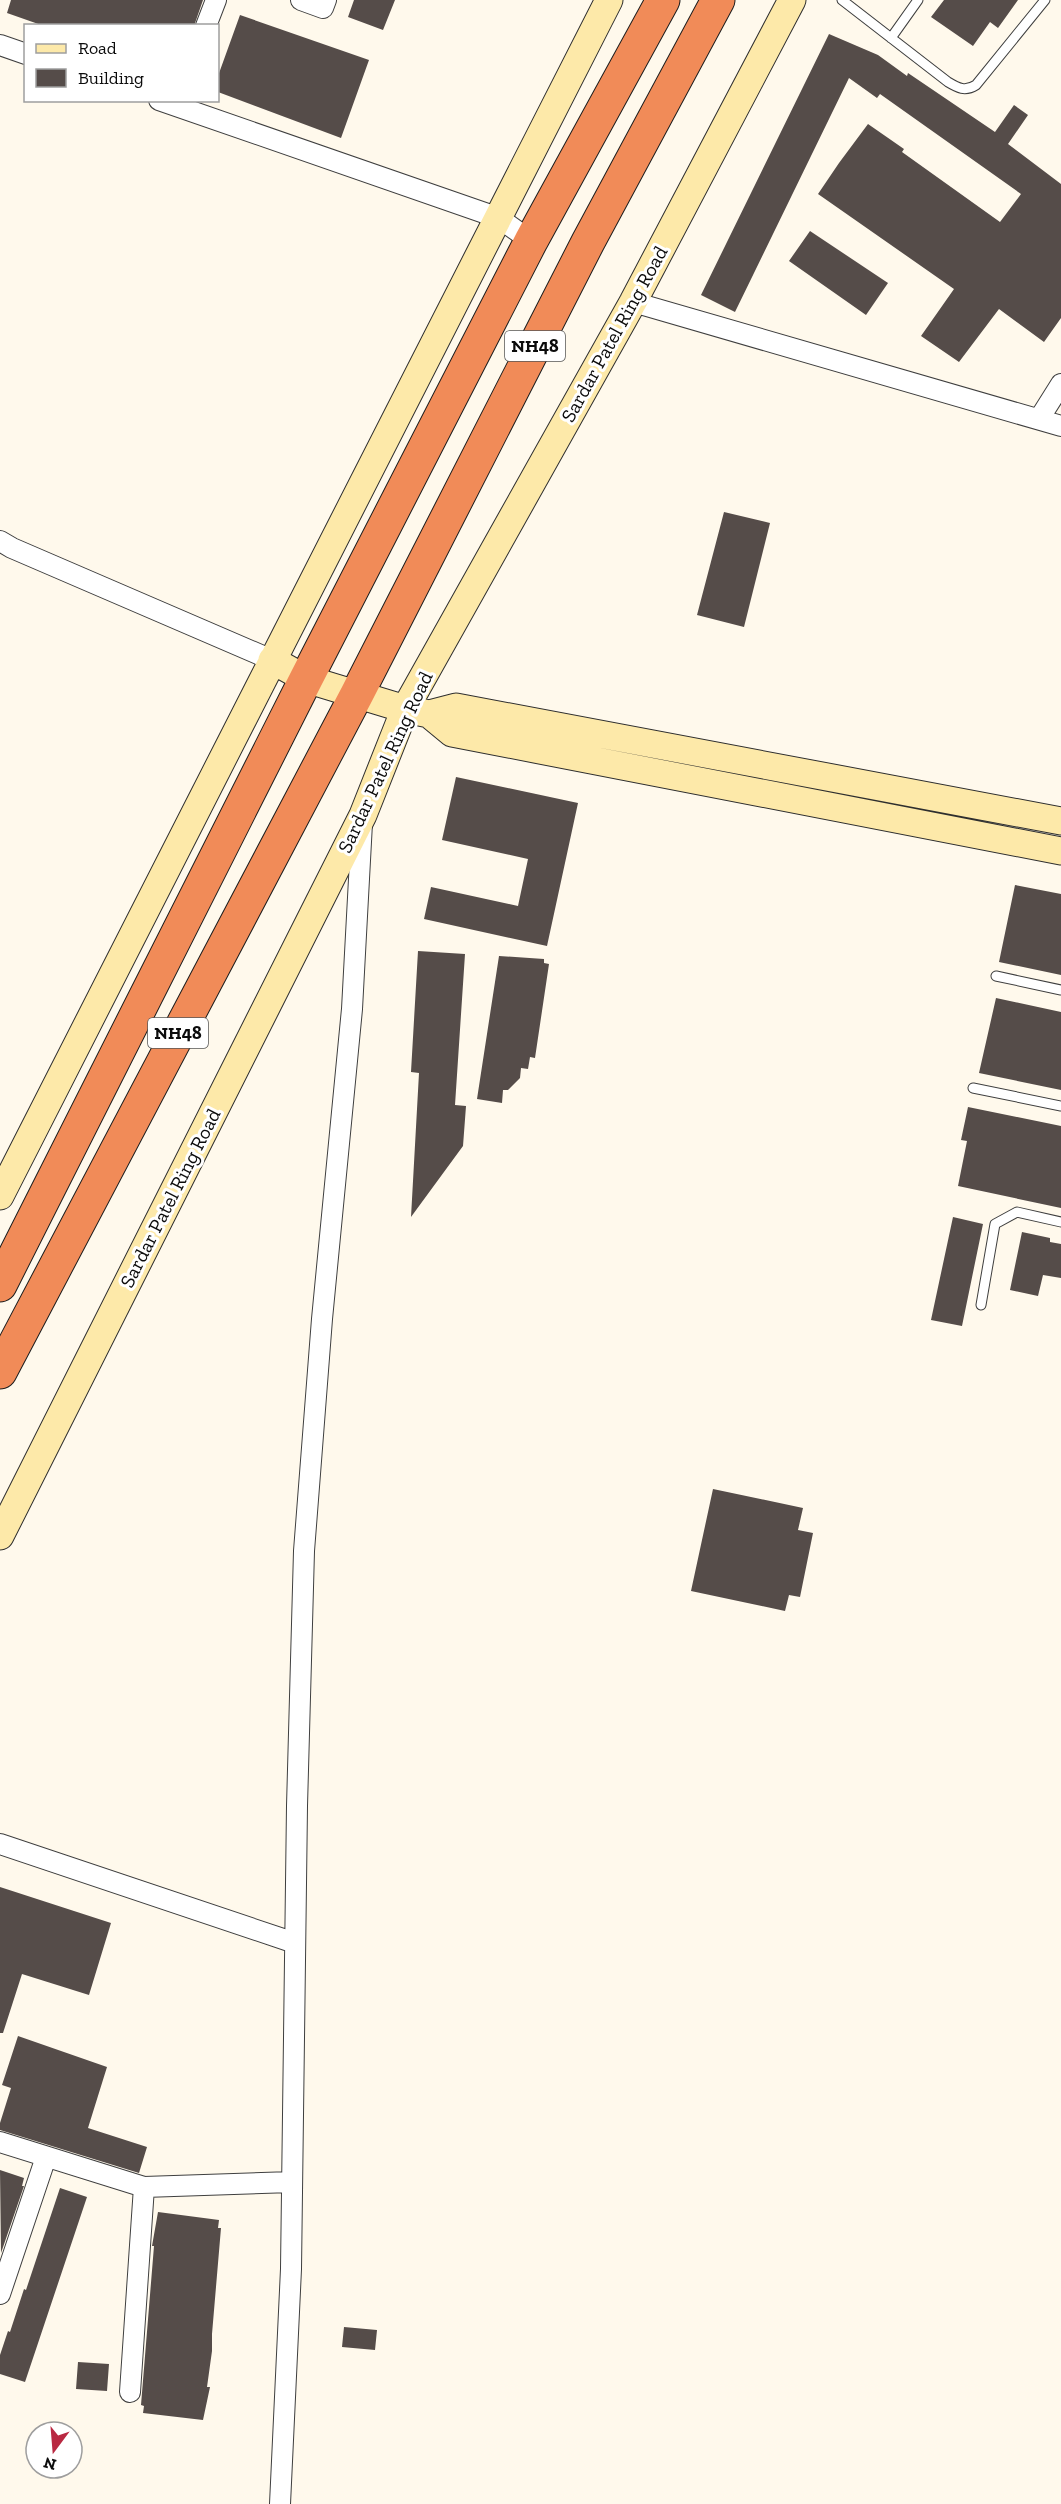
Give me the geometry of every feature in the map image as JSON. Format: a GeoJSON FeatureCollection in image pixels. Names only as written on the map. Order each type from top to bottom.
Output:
{"type":"FeatureCollection","features":[{"type":"Feature","properties":{"kind":"highway","name":"NH48"},"geometry":{"type":"LineString","coordinates":[[0,1285],[306,679],[531,241],[663,0]]}},
{"type":"Feature","properties":{"kind":"highway","name":"NH48"},"geometry":{"type":"LineString","coordinates":[[3,1358],[357,693],[588,242],[718,0]]}},
{"type":"Feature","properties":{"kind":"street"},"geometry":{"type":"LineString","coordinates":[[207,24],[216,0]]}},
{"type":"Feature","properties":{"kind":"street"},"geometry":{"type":"LineString","coordinates":[[301,0],[323,8],[326,0]]}},
{"type":"Feature","properties":{"kind":"street"},"geometry":{"type":"LineString","coordinates":[[0,1196],[609,0]]}},
{"type":"Feature","properties":{"kind":"street","name":"Sardar Patel Ring Road"},"geometry":{"type":"LineString","coordinates":[[0,1536],[363,815],[792,0]]}},
{"type":"Feature","properties":{"kind":"street"},"geometry":{"type":"LineString","coordinates":[[0,45],[24,53]]}},
{"type":"Feature","properties":{"kind":"street"},"geometry":{"type":"LineString","coordinates":[[172,103],[499,218],[531,241]]}},
{"type":"Feature","properties":{"kind":"street"},"geometry":{"type":"LineString","coordinates":[[633,302],[1061,426]]}},
{"type":"Feature","properties":{"kind":"street"},"geometry":{"type":"LineString","coordinates":[[1039,419],[1061,384]]}},
{"type":"Feature","properties":{"kind":"street"},"geometry":{"type":"LineString","coordinates":[[0,541],[272,660],[306,679],[417,711],[452,733],[1061,851]]}},
{"type":"Feature","properties":{"kind":"street"},"geometry":{"type":"LineString","coordinates":[[417,711],[456,707],[1061,821]]}},
{"type":"Feature","properties":{"kind":"street"},"geometry":{"type":"LineString","coordinates":[[280,2504],[291,2269],[295,1943],[304,1551],[322,1319],[352,1009],[363,815]]}},
{"type":"Feature","properties":{"kind":"street"},"geometry":{"type":"LineString","coordinates":[[0,1844],[295,1943]]}},
{"type":"Feature","properties":{"kind":"street"},"geometry":{"type":"LineString","coordinates":[[0,2142],[144,2187],[292,2182]]}},
{"type":"Feature","properties":{"kind":"street"},"geometry":{"type":"LineString","coordinates":[[0,2294],[46,2157]]}},
{"type":"Feature","properties":{"kind":"street"},"geometry":{"type":"LineString","coordinates":[[130,2392],[144,2187]]}},
{"type":"Feature","properties":{"kind":"lane"},"geometry":{"type":"LineString","coordinates":[[842,0],[960,89],[969,89],[976,85],[1045,0]]}},
{"type":"Feature","properties":{"kind":"lane"},"geometry":{"type":"LineString","coordinates":[[891,38],[918,0]]}},
{"type":"Feature","properties":{"kind":"lane"},"geometry":{"type":"LineString","coordinates":[[996,976],[1061,990]]}},
{"type":"Feature","properties":{"kind":"lane"},"geometry":{"type":"LineString","coordinates":[[973,1088],[1061,1106]]}},
{"type":"Feature","properties":{"kind":"lane"},"geometry":{"type":"LineString","coordinates":[[981,1305],[994,1224],[1017,1212],[1061,1222]]}},
{"type":"Feature","properties":{"kind":"building"},"geometry":{"type":"Polygon","coordinates":[[[11,0],[203,0],[195,24],[38,24],[7,13],[11,0]]]}},
{"type":"Feature","properties":{"kind":"building"},"geometry":{"type":"Polygon","coordinates":[[[354,0],[395,0],[383,30],[348,17],[354,0]]]}},
{"type":"Feature","properties":{"kind":"building"},"geometry":{"type":"Polygon","coordinates":[[[944,0],[1018,0],[998,28],[990,22],[973,46],[931,17],[944,0]]]}},
{"type":"Feature","properties":{"kind":"building"},"geometry":{"type":"Polygon","coordinates":[[[240,15],[369,60],[341,138],[219,92],[219,73],[240,15]]]}},
{"type":"Feature","properties":{"kind":"building"},"geometry":{"type":"Polygon","coordinates":[[[829,34],[878,55],[995,132],[1014,105],[1028,115],[1008,144],[1061,184],[1061,318],[1044,342],[999,309],[959,362],[921,336],[954,289],[818,194],[839,163],[868,124],[904,149],[902,152],[1000,222],[1021,194],[880,94],[877,98],[849,78],[735,312],[701,295],[829,34]]]}},
{"type":"Feature","properties":{"kind":"building"},"geometry":{"type":"Polygon","coordinates":[[[810,231],[888,283],[866,315],[789,261],[810,231]]]}},
{"type":"Feature","properties":{"kind":"building"},"geometry":{"type":"Polygon","coordinates":[[[724,512],[770,523],[744,627],[697,615],[724,512]]]}},
{"type":"Feature","properties":{"kind":"building"},"geometry":{"type":"Polygon","coordinates":[[[456,777],[578,803],[547,946],[424,919],[431,887],[518,906],[528,859],[442,840],[456,777]]]}},
{"type":"Feature","properties":{"kind":"building"},"geometry":{"type":"Polygon","coordinates":[[[1015,885],[1061,894],[1061,975],[999,962],[1015,885]]]}},
{"type":"Feature","properties":{"kind":"building"},"geometry":{"type":"Polygon","coordinates":[[[418,951],[465,954],[455,1105],[466,1106],[463,1146],[411,1217],[419,1073],[411,1072],[418,951]]]}},
{"type":"Feature","properties":{"kind":"building"},"geometry":{"type":"Polygon","coordinates":[[[499,956],[544,959],[544,963],[549,964],[535,1058],[530,1057],[528,1069],[521,1068],[520,1078],[508,1090],[503,1090],[502,1103],[477,1099],[499,956]]]}},
{"type":"Feature","properties":{"kind":"building"},"geometry":{"type":"Polygon","coordinates":[[[996,998],[1061,1012],[1061,1090],[979,1073],[996,998]]]}},
{"type":"Feature","properties":{"kind":"building"},"geometry":{"type":"Polygon","coordinates":[[[968,1107],[1061,1126],[1061,1208],[958,1186],[967,1141],[961,1140],[968,1107]]]}},
{"type":"Feature","properties":{"kind":"building"},"geometry":{"type":"Polygon","coordinates":[[[953,1217],[983,1224],[962,1326],[931,1320],[953,1217]]]}},
{"type":"Feature","properties":{"kind":"building"},"geometry":{"type":"Polygon","coordinates":[[[1022,1232],[1050,1238],[1050,1242],[1061,1244],[1061,1278],[1043,1275],[1038,1296],[1010,1290],[1022,1232]]]}},
{"type":"Feature","properties":{"kind":"building"},"geometry":{"type":"Polygon","coordinates":[[[713,1489],[803,1508],[798,1530],[813,1533],[800,1597],[789,1595],[785,1611],[691,1591],[713,1489]]]}},
{"type":"Feature","properties":{"kind":"building"},"geometry":{"type":"Polygon","coordinates":[[[0,1887],[111,1923],[89,1995],[22,1974],[3,2033],[0,2033],[0,1887]]]}},
{"type":"Feature","properties":{"kind":"building"},"geometry":{"type":"Polygon","coordinates":[[[18,2036],[107,2067],[88,2128],[147,2147],[139,2173],[0,2130],[11,2088],[2,2085],[18,2036]]]}},
{"type":"Feature","properties":{"kind":"building"},"geometry":{"type":"Polygon","coordinates":[[[0,2170],[24,2178],[22,2186],[24,2186],[1,2253],[0,2170]]]}},
{"type":"Feature","properties":{"kind":"building"},"geometry":{"type":"Polygon","coordinates":[[[60,2188],[87,2197],[25,2382],[0,2374],[0,2355],[24,2289],[26,2290],[60,2188]]]}},
{"type":"Feature","properties":{"kind":"building"},"geometry":{"type":"Polygon","coordinates":[[[158,2212],[219,2220],[218,2228],[221,2228],[212,2351],[207,2387],[210,2387],[203,2420],[143,2413],[144,2406],[141,2405],[154,2246],[152,2246],[158,2212]]]}},
{"type":"Feature","properties":{"kind":"building"},"geometry":{"type":"Polygon","coordinates":[[[344,2327],[377,2330],[375,2350],[342,2347],[344,2327]]]}},
{"type":"Feature","properties":{"kind":"building"},"geometry":{"type":"Polygon","coordinates":[[[78,2362],[109,2364],[107,2391],[76,2389],[78,2362]]]}}]}
